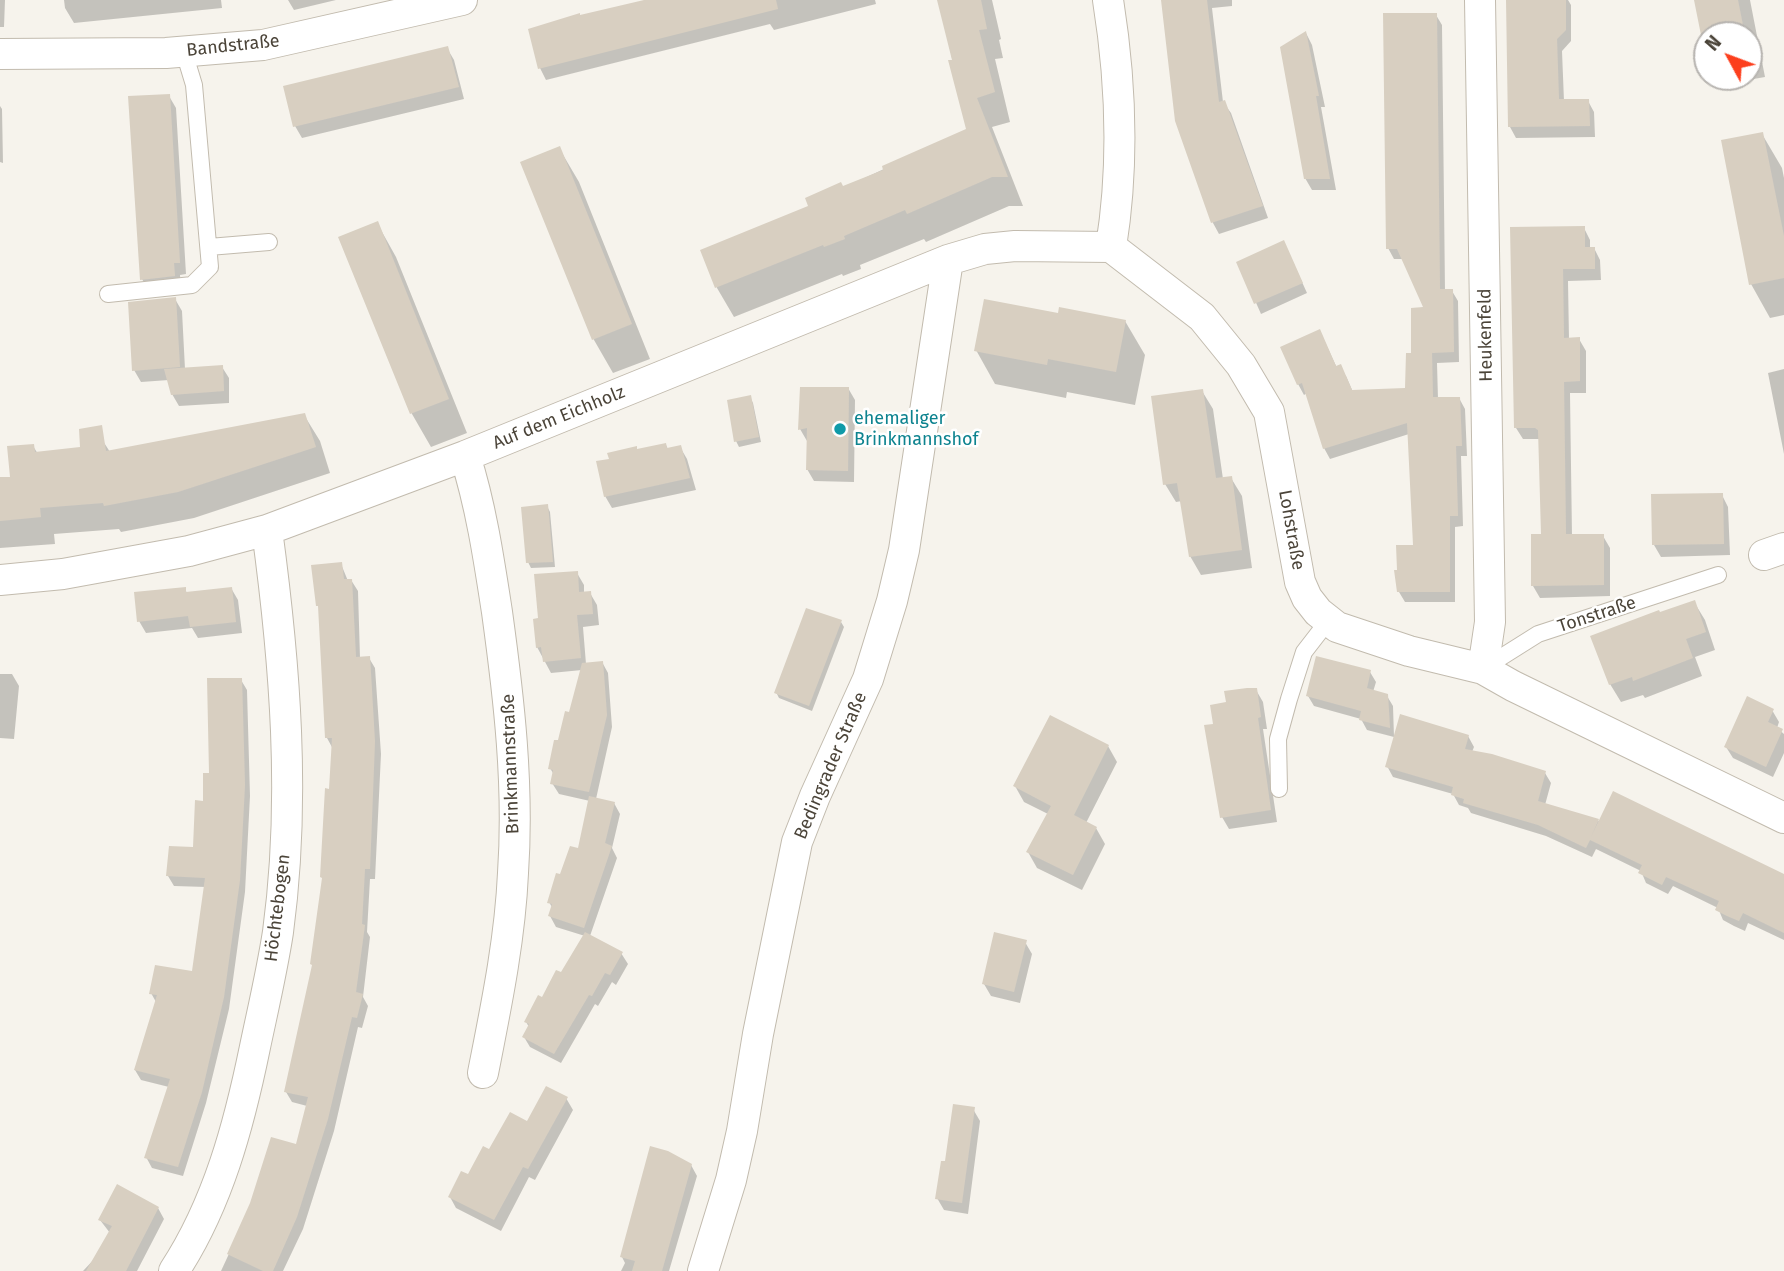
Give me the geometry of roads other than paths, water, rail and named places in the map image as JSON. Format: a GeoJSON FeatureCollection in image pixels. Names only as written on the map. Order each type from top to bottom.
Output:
{"type":"FeatureCollection","features":[{"type":"Feature","properties":{"kind":"street","name":"Bandstraße"},"geometry":{"type":"LineString","coordinates":[[0,54],[184,52],[274,43],[462,0]]}},
{"type":"Feature","properties":{"kind":"street"},"geometry":{"type":"LineString","coordinates":[[1108,0],[1117,55],[1119,144],[1116,214],[1111,247]]}},
{"type":"Feature","properties":{"kind":"street","name":"Heukenfeld"},"geometry":{"type":"LineString","coordinates":[[1480,0],[1490,622],[1483,669]]}},
{"type":"Feature","properties":{"kind":"street","name":"Auf dem Eichholz"},"geometry":{"type":"LineString","coordinates":[[0,580],[64,574],[189,551],[267,530],[465,456],[948,260],[985,249],[1016,246],[1111,247]]}},
{"type":"Feature","properties":{"kind":"street","name":"Lohstraße"},"geometry":{"type":"LineString","coordinates":[[1111,247],[1202,317],[1223,341],[1255,387],[1269,412],[1300,582],[1307,598],[1328,621],[1337,627],[1383,643],[1483,669],[1784,818]]}},
{"type":"Feature","properties":{"kind":"street","name":"Bedingrader Straße"},"geometry":{"type":"LineString","coordinates":[[703,1271],[731,1180],[742,1131],[758,1034],[797,842],[868,679],[892,601],[904,550],[948,260]]}},
{"type":"Feature","properties":{"kind":"street","name":"Brinkmannstraße"},"geometry":{"type":"LineString","coordinates":[[465,456],[491,573],[509,692],[515,782],[513,872],[508,932],[483,1073]]}},
{"type":"Feature","properties":{"kind":"street","name":"Höchtebogen"},"geometry":{"type":"LineString","coordinates":[[174,1271],[206,1211],[233,1138],[253,1061],[278,932],[285,861],[286,704],[280,627],[267,530]]}},
{"type":"Feature","properties":{"kind":"lane"},"geometry":{"type":"LineString","coordinates":[[108,294],[192,285],[210,267],[194,85],[184,52]]}},
{"type":"Feature","properties":{"kind":"lane"},"geometry":{"type":"LineString","coordinates":[[209,247],[268,242]]}},
{"type":"Feature","properties":{"kind":"lane","name":"Tonstraße"},"geometry":{"type":"LineString","coordinates":[[1483,669],[1538,634],[1718,575]]}},
{"type":"Feature","properties":{"kind":"lane"},"geometry":{"type":"LineString","coordinates":[[1279,789],[1278,739],[1289,699],[1304,652],[1328,621]]}},
{"type":"Feature","properties":{"kind":"place","name":"ehemaliger Brinkmannshof"},"geometry":{"type":"Point","coordinates":[840,429]}}]}
